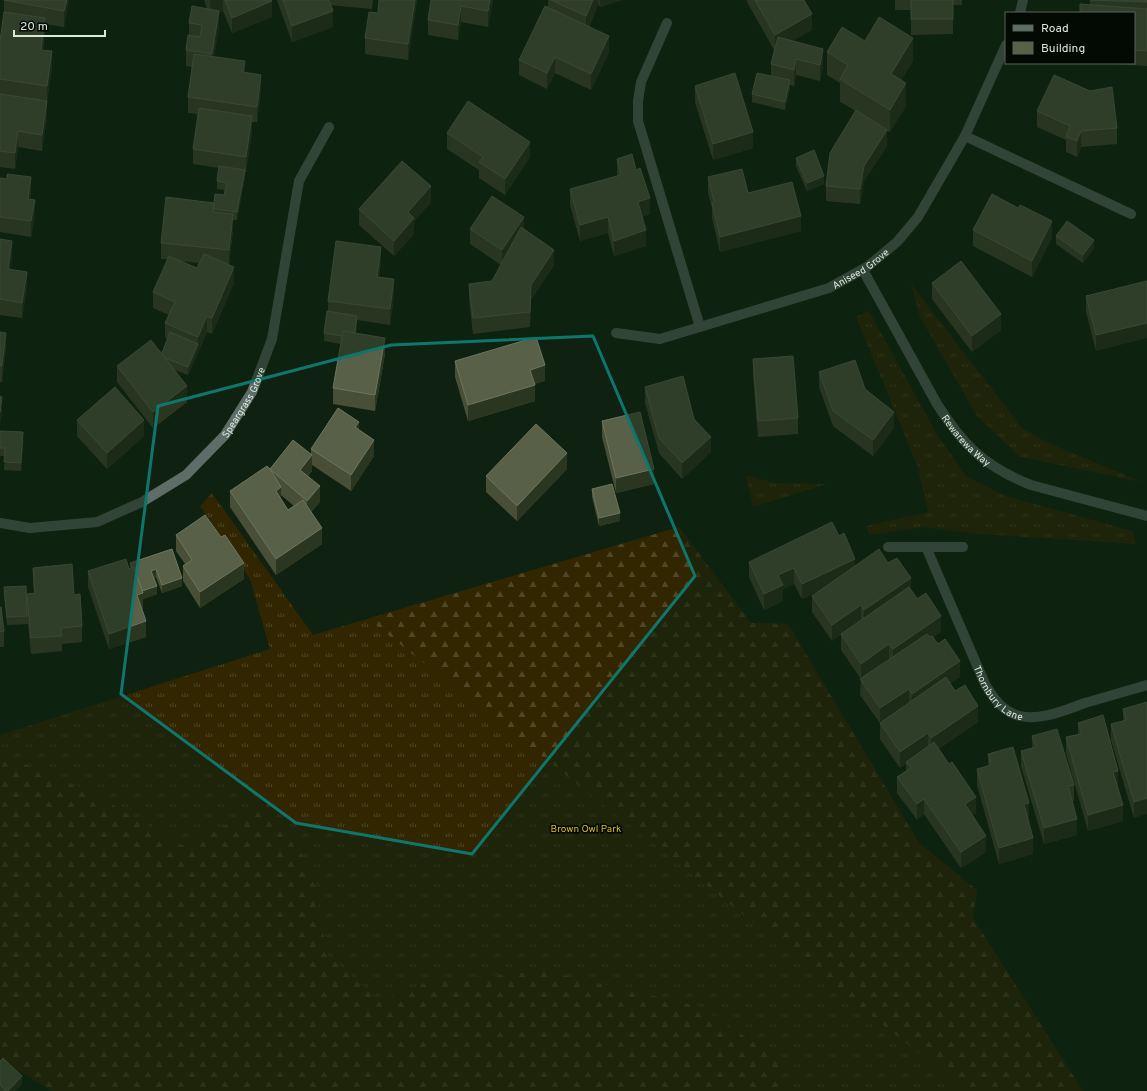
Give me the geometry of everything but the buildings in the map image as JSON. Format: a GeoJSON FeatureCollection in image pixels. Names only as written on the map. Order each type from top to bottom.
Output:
{"type":"FeatureCollection","features":[{"type":"Feature","properties":{"kind":"street"},"geometry":{"type":"LineString","coordinates":[[1020,12],[1023,0]]}},
{"type":"Feature","properties":{"kind":"street"},"geometry":{"type":"LineString","coordinates":[[667,23],[642,82],[638,101],[638,122],[700,327]]}},
{"type":"Feature","properties":{"kind":"street","name":"Aniseed Grove"},"geometry":{"type":"LineString","coordinates":[[616,333],[660,339],[829,288],[863,270],[897,242],[918,217],[965,136],[1005,47]]}},
{"type":"Feature","properties":{"kind":"street","name":"Speargrass Grove"},"geometry":{"type":"LineString","coordinates":[[0,523],[30,528],[97,522],[142,502],[186,475],[224,435],[252,392],[272,339],[298,181],[329,127]]}},
{"type":"Feature","properties":{"kind":"street"},"geometry":{"type":"LineString","coordinates":[[965,136],[1131,214]]}},
{"type":"Feature","properties":{"kind":"street","name":"Rewarewa Way"},"geometry":{"type":"LineString","coordinates":[[863,270],[937,404],[948,422],[973,451],[995,468],[1015,479],[1031,485],[1147,516]]}},
{"type":"Feature","properties":{"kind":"street"},"geometry":{"type":"LineString","coordinates":[[888,547],[963,547]]}},
{"type":"Feature","properties":{"kind":"street","name":"Thornbury Lane"},"geometry":{"type":"LineString","coordinates":[[926,547],[985,684],[992,696],[1007,710],[1019,716],[1031,718],[1049,715],[1147,685]]}},
{"type":"Feature","properties":{"kind":"highlighted area"},"geometry":{"type":"Polygon","coordinates":[[[593,336],[695,576],[472,854],[296,823],[121,694],[158,406],[391,345],[593,336]]]}},
{"type":"Feature","properties":{"kind":"green space"},"geometry":{"type":"Polygon","coordinates":[[[911,284],[1022,428],[1046,442],[1142,482],[1020,457],[977,416],[920,317],[911,284]]]}},
{"type":"Feature","properties":{"kind":"green space"},"geometry":{"type":"Polygon","coordinates":[[[869,311],[938,436],[966,476],[1003,495],[1132,531],[1136,544],[977,534],[923,527],[869,535],[866,526],[928,512],[917,465],[856,317],[869,311]]]}},
{"type":"Feature","properties":{"kind":"green space"},"geometry":{"type":"Polygon","coordinates":[[[746,475],[774,483],[827,484],[753,507],[746,475]]]}},
{"type":"Feature","properties":{"kind":"green space","name":"Brown Owl Park"},"geometry":{"type":"Polygon","coordinates":[[[212,493],[313,635],[679,527],[751,623],[788,624],[919,843],[977,890],[973,918],[1083,1091],[317,1091],[0,768],[0,735],[270,649],[250,579],[200,506],[212,493]]]}},
{"type":"Feature","properties":{"kind":"green space"},"geometry":{"type":"Polygon","coordinates":[[[679,527],[751,623],[788,624],[919,843],[977,890],[973,918],[1083,1091],[967,1091],[368,619],[679,527]]]}},
{"type":"Feature","properties":{"kind":"green space"},"geometry":{"type":"Polygon","coordinates":[[[0,753],[88,791],[184,846],[268,803],[293,835],[315,887],[327,954],[380,1001],[430,981],[545,971],[698,1006],[783,1061],[777,1091],[52,1091],[0,1059],[0,753]]]}}]}
